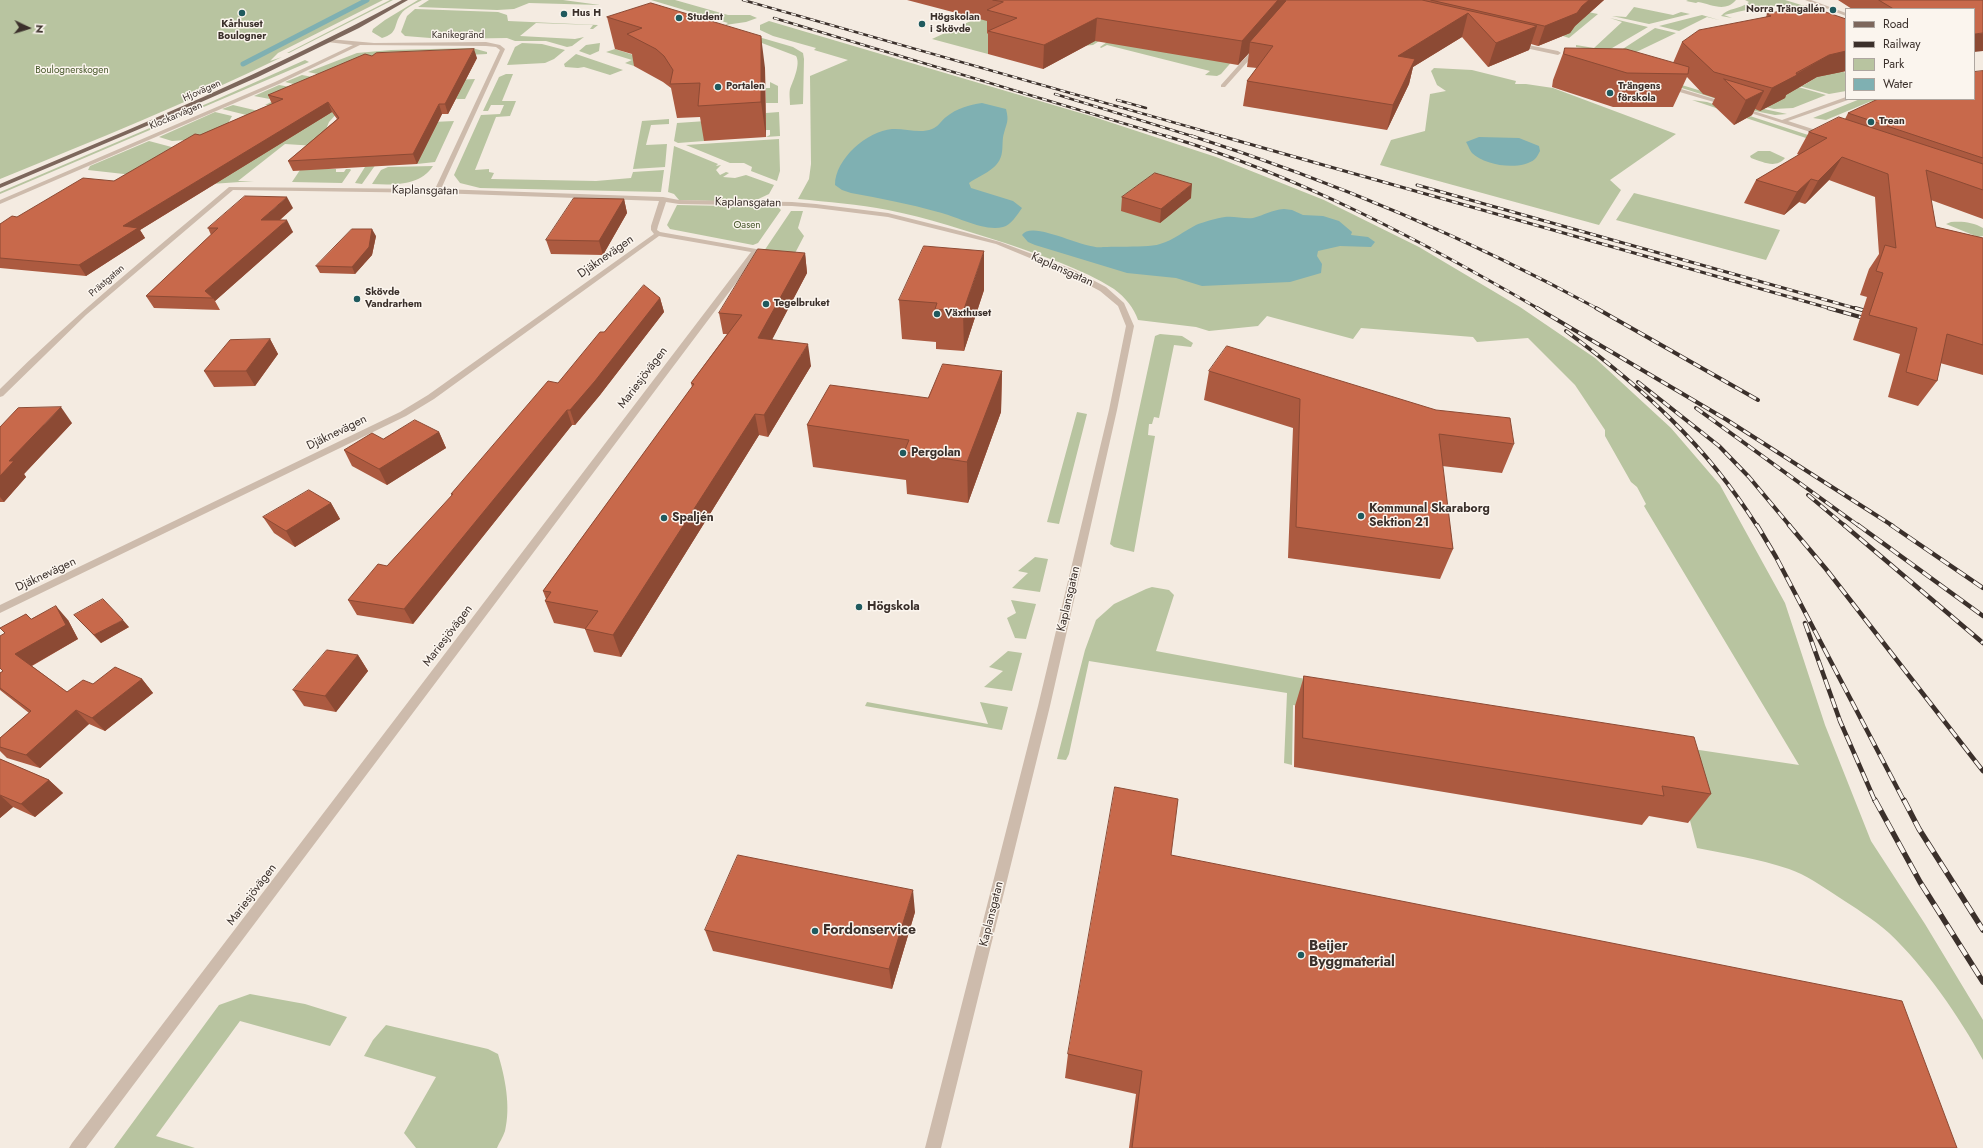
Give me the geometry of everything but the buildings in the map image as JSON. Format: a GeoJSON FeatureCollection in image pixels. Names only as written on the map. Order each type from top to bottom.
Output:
{"type":"FeatureCollection","features":[{"type":"Feature","properties":{"kind":"main road","name":"Hjovägen"},"geometry":{"type":"LineString","coordinates":[[0,186],[206,99],[329,41],[406,0]]}},
{"type":"Feature","properties":{"kind":"street"},"geometry":{"type":"LineString","coordinates":[[1807,0],[1845,15]]}},
{"type":"Feature","properties":{"kind":"street","name":"Kanikegränd"},"geometry":{"type":"LineString","coordinates":[[329,41],[359,44],[486,44],[498,46],[503,50],[437,191]]}},
{"type":"Feature","properties":{"kind":"street","name":"Klockarvägen"},"geometry":{"type":"LineString","coordinates":[[0,202],[296,75],[359,44]]}},
{"type":"Feature","properties":{"kind":"street"},"geometry":{"type":"LineString","coordinates":[[1222,86],[1261,44]]}},
{"type":"Feature","properties":{"kind":"street"},"geometry":{"type":"LineString","coordinates":[[1512,44],[1558,53]]}},
{"type":"Feature","properties":{"kind":"street"},"geometry":{"type":"LineString","coordinates":[[1660,85],[1783,121],[1831,137]]}},
{"type":"Feature","properties":{"kind":"street"},"geometry":{"type":"LineString","coordinates":[[1783,121],[1845,99]]}},
{"type":"Feature","properties":{"kind":"street","name":"Kaplansgatan"},"geometry":{"type":"LineString","coordinates":[[232,188],[437,191],[663,199],[679,202],[792,204],[888,215],[998,243],[1069,271],[1103,289],[1121,305],[1130,326],[1113,410],[1044,706],[933,1148]]}},
{"type":"Feature","properties":{"kind":"street","name":"Prästgatan"},"geometry":{"type":"LineString","coordinates":[[0,394],[21,372],[99,300],[232,188]]}},
{"type":"Feature","properties":{"kind":"street"},"geometry":{"type":"LineString","coordinates":[[658,234],[654,230],[654,225],[662,208],[663,199]]}},
{"type":"Feature","properties":{"kind":"street","name":"Djäknevägen"},"geometry":{"type":"LineString","coordinates":[[0,610],[403,414],[658,234]]}},
{"type":"Feature","properties":{"kind":"street","name":"Mariesjövägen"},"geometry":{"type":"LineString","coordinates":[[77,1148],[756,251],[658,234]]}},
{"type":"Feature","properties":{"kind":"green space","name":"Boulognerskogen"},"geometry":{"type":"Polygon","coordinates":[[[0,0],[383,0],[278,53],[270,61],[282,57],[247,74],[142,120],[0,179],[0,0]]]}},
{"type":"Feature","properties":{"kind":"green space"},"geometry":{"type":"Polygon","coordinates":[[[390,0],[393,0],[287,53],[390,0]]]}},
{"type":"Feature","properties":{"kind":"green space"},"geometry":{"type":"Polygon","coordinates":[[[418,0],[422,0],[401,14],[391,34],[382,38],[372,32],[373,29],[385,20],[418,0]]]}},
{"type":"Feature","properties":{"kind":"green space"},"geometry":{"type":"Polygon","coordinates":[[[429,0],[563,0],[600,5],[529,3],[514,9],[497,10],[418,7],[429,0]]]}},
{"type":"Feature","properties":{"kind":"green space"},"geometry":{"type":"Polygon","coordinates":[[[651,0],[675,0],[728,15],[750,15],[757,18],[746,22],[725,25],[728,23],[651,0]]]}},
{"type":"Feature","properties":{"kind":"green space"},"geometry":{"type":"Polygon","coordinates":[[[1736,0],[1727,6],[1718,7],[1698,2],[1686,1],[1736,0]]]}},
{"type":"Feature","properties":{"kind":"green space"},"geometry":{"type":"Polygon","coordinates":[[[1745,0],[1785,0],[1808,7],[1807,10],[1787,6],[1766,6],[1724,15],[1732,18],[1721,16],[1727,11],[1746,5],[1749,2],[1745,0]]]}},
{"type":"Feature","properties":{"kind":"green space"},"geometry":{"type":"Polygon","coordinates":[[[1562,7],[1598,14],[1569,38],[1563,36],[1588,14],[1562,7]]]}},
{"type":"Feature","properties":{"kind":"green space"},"geometry":{"type":"Polygon","coordinates":[[[1634,7],[1673,15],[1681,12],[1690,14],[1649,24],[1612,16],[1626,17],[1634,7]]]}},
{"type":"Feature","properties":{"kind":"green space"},"geometry":{"type":"Polygon","coordinates":[[[415,9],[498,12],[507,15],[508,21],[598,25],[593,29],[590,29],[593,25],[536,23],[520,36],[575,39],[584,37],[572,46],[567,47],[546,41],[515,41],[507,38],[443,39],[405,36],[401,32],[407,16],[415,9]]]}},
{"type":"Feature","properties":{"kind":"green space"},"geometry":{"type":"Polygon","coordinates":[[[990,12],[1115,31],[1093,45],[988,54],[932,39],[990,12]]]}},
{"type":"Feature","properties":{"kind":"green space"},"geometry":{"type":"Polygon","coordinates":[[[1702,15],[1719,20],[1707,17],[1679,31],[1659,26],[1702,15]]]}},
{"type":"Feature","properties":{"kind":"green space"},"geometry":{"type":"Polygon","coordinates":[[[1610,18],[1648,27],[1607,51],[1576,47],[1576,45],[1594,48],[1622,22],[1610,18]]]}},
{"type":"Feature","properties":{"kind":"green space"},"geometry":{"type":"Polygon","coordinates":[[[769,21],[1094,117],[1216,157],[1324,200],[1419,247],[1520,307],[1595,358],[1671,428],[1720,485],[1785,603],[1825,725],[1871,841],[1925,924],[1983,1020],[1983,1060],[1952,1009],[1916,961],[1889,933],[1877,923],[1820,885],[1795,871],[1778,865],[1697,848],[1676,766],[1293,705],[1292,765],[1284,763],[1287,693],[1089,661],[1069,754],[1066,760],[1057,759],[1085,650],[1096,620],[1114,604],[1152,587],[1169,590],[1174,595],[1156,651],[1626,739],[1799,765],[1644,506],[1646,504],[1637,487],[1631,482],[1605,436],[1605,430],[1575,385],[1528,338],[1477,342],[1473,337],[1361,328],[1353,339],[1267,316],[1258,326],[1209,331],[1196,327],[1138,320],[1129,303],[1114,289],[1061,263],[1005,243],[962,229],[903,213],[866,206],[798,199],[809,179],[811,164],[810,76],[848,60],[814,50],[816,48],[773,36],[760,30],[760,25],[769,21]]]}},
{"type":"Feature","properties":{"kind":"green space"},"geometry":{"type":"Polygon","coordinates":[[[1655,28],[1676,33],[1628,56],[1615,54],[1655,28]]]}},
{"type":"Feature","properties":{"kind":"green space"},"geometry":{"type":"Polygon","coordinates":[[[738,31],[793,47],[803,53],[803,104],[790,105],[790,89],[795,77],[798,63],[796,56],[754,40],[738,31]]]}},
{"type":"Feature","properties":{"kind":"green space"},"geometry":{"type":"Polygon","coordinates":[[[1110,40],[1242,50],[1221,74],[1217,76],[1205,75],[1210,71],[1107,45],[1101,48],[1100,47],[1110,40]]]}},
{"type":"Feature","properties":{"kind":"green space"},"geometry":{"type":"Polygon","coordinates":[[[522,43],[542,44],[565,50],[554,59],[545,63],[507,65],[515,47],[522,43]]]}},
{"type":"Feature","properties":{"kind":"green space"},"geometry":{"type":"Polygon","coordinates":[[[600,43],[599,51],[590,55],[579,51],[586,45],[600,43]]]}},
{"type":"Feature","properties":{"kind":"green space"},"geometry":{"type":"Polygon","coordinates":[[[472,48],[487,52],[487,54],[448,56],[428,81],[475,79],[465,99],[456,99],[458,94],[340,110],[329,122],[327,127],[454,121],[435,162],[417,164],[422,153],[381,157],[362,184],[355,183],[383,138],[317,169],[336,169],[336,172],[344,172],[346,169],[350,169],[351,170],[342,183],[292,182],[316,146],[285,144],[238,181],[254,181],[211,184],[186,140],[172,141],[159,137],[215,112],[232,116],[222,135],[271,121],[222,109],[233,105],[267,113],[337,94],[285,82],[302,75],[329,80],[332,77],[308,72],[357,53],[391,50],[472,48]]]}},
{"type":"Feature","properties":{"kind":"green space"},"geometry":{"type":"Polygon","coordinates":[[[615,49],[649,60],[634,66],[625,63],[632,60],[606,52],[615,49]]]}},
{"type":"Feature","properties":{"kind":"green space"},"geometry":{"type":"Polygon","coordinates":[[[576,54],[623,70],[610,75],[584,67],[565,67],[564,64],[576,54]]]}},
{"type":"Feature","properties":{"kind":"green space"},"geometry":{"type":"Polygon","coordinates":[[[1798,54],[1845,73],[1845,91],[1829,94],[1788,83],[1804,85],[1817,77],[1838,72],[1798,54]]]}},
{"type":"Feature","properties":{"kind":"green space"},"geometry":{"type":"Polygon","coordinates":[[[305,60],[309,62],[0,194],[0,192],[305,60]]]}},
{"type":"Feature","properties":{"kind":"green space"},"geometry":{"type":"Polygon","coordinates":[[[1434,68],[1472,70],[1516,81],[1515,84],[1553,88],[1676,134],[1610,180],[1621,190],[1599,225],[1380,165],[1391,140],[1425,131],[1430,94],[1446,91],[1437,85],[1431,71],[1434,68]]]}},
{"type":"Feature","properties":{"kind":"green space"},"geometry":{"type":"Polygon","coordinates":[[[506,74],[513,74],[502,101],[516,101],[510,116],[496,117],[475,170],[489,169],[489,172],[494,173],[491,179],[596,181],[631,178],[633,172],[664,170],[661,192],[480,188],[460,183],[454,175],[481,115],[500,114],[504,105],[491,105],[488,111],[483,111],[499,77],[506,74]]]}},
{"type":"Feature","properties":{"kind":"green space"},"geometry":{"type":"Polygon","coordinates":[[[1645,74],[1755,107],[1787,114],[1775,115],[1755,111],[1653,79],[1645,74]]]}},
{"type":"Feature","properties":{"kind":"green space"},"geometry":{"type":"Polygon","coordinates":[[[1774,80],[1826,95],[1793,108],[1774,109],[1761,106],[1774,80]]]}},
{"type":"Feature","properties":{"kind":"green space"},"geometry":{"type":"Polygon","coordinates":[[[770,82],[778,86],[778,103],[766,103],[766,88],[770,88],[770,82]]]}},
{"type":"Feature","properties":{"kind":"green space"},"geometry":{"type":"Polygon","coordinates":[[[279,85],[307,90],[272,105],[265,105],[275,100],[254,96],[279,85]]]}},
{"type":"Feature","properties":{"kind":"green space"},"geometry":{"type":"Polygon","coordinates":[[[1692,100],[1707,102],[1900,165],[1896,168],[1692,100]]]}},
{"type":"Feature","properties":{"kind":"green space"},"geometry":{"type":"Polygon","coordinates":[[[1858,100],[1878,100],[1869,102],[1826,120],[1813,118],[1858,100]]]}},
{"type":"Feature","properties":{"kind":"green space"},"geometry":{"type":"Polygon","coordinates":[[[779,112],[780,136],[766,137],[770,135],[770,130],[766,130],[766,113],[779,112]]]}},
{"type":"Feature","properties":{"kind":"green space"},"geometry":{"type":"Polygon","coordinates":[[[669,119],[669,124],[651,125],[646,145],[667,144],[665,167],[633,169],[642,121],[669,119]]]}},
{"type":"Feature","properties":{"kind":"green space"},"geometry":{"type":"Polygon","coordinates":[[[706,121],[704,141],[678,143],[674,141],[677,123],[706,121]]]}},
{"type":"Feature","properties":{"kind":"green space"},"geometry":{"type":"Polygon","coordinates":[[[779,139],[780,171],[777,181],[751,171],[752,167],[744,163],[730,163],[686,145],[779,139]]]}},
{"type":"Feature","properties":{"kind":"green space"},"geometry":{"type":"Polygon","coordinates":[[[149,141],[179,149],[160,178],[88,170],[90,166],[149,141]]]}},
{"type":"Feature","properties":{"kind":"green space"},"geometry":{"type":"Polygon","coordinates":[[[674,146],[718,164],[716,166],[721,165],[716,170],[720,175],[726,172],[729,173],[723,177],[735,178],[746,175],[774,185],[769,194],[752,202],[679,200],[674,194],[668,192],[674,146]]]}},
{"type":"Feature","properties":{"kind":"green space"},"geometry":{"type":"Polygon","coordinates":[[[1758,151],[1770,151],[1785,158],[1778,163],[1769,164],[1751,158],[1750,156],[1758,151]]]}},
{"type":"Feature","properties":{"kind":"green space"},"geometry":{"type":"Polygon","coordinates":[[[433,166],[428,173],[414,181],[398,184],[372,184],[381,170],[388,167],[433,166]]]}},
{"type":"Feature","properties":{"kind":"green space"},"geometry":{"type":"Polygon","coordinates":[[[1634,193],[1780,230],[1766,260],[1616,220],[1634,193]]]}},
{"type":"Feature","properties":{"kind":"green space","name":"Oasen"},"geometry":{"type":"Polygon","coordinates":[[[677,205],[778,207],[781,210],[758,243],[753,245],[670,229],[667,225],[677,205]]]}},
{"type":"Feature","properties":{"kind":"green space"},"geometry":{"type":"Polygon","coordinates":[[[791,211],[803,211],[798,228],[804,236],[792,259],[764,251],[791,211]]]}},
{"type":"Feature","properties":{"kind":"green space"},"geometry":{"type":"Polygon","coordinates":[[[1951,222],[1967,222],[1975,224],[1983,228],[1983,236],[1978,237],[1946,224],[1951,222]]]}},
{"type":"Feature","properties":{"kind":"green space"},"geometry":{"type":"Polygon","coordinates":[[[1160,334],[1182,336],[1193,343],[1191,347],[1174,345],[1159,418],[1154,417],[1152,424],[1149,424],[1148,435],[1155,436],[1134,552],[1114,547],[1110,544],[1155,336],[1160,334]]]}},
{"type":"Feature","properties":{"kind":"green space"},"geometry":{"type":"Polygon","coordinates":[[[1077,412],[1087,414],[1059,524],[1047,522],[1077,412]]]}},
{"type":"Feature","properties":{"kind":"green space"},"geometry":{"type":"Polygon","coordinates":[[[1035,557],[1048,559],[1040,592],[1012,588],[1028,573],[1018,571],[1035,557]]]}},
{"type":"Feature","properties":{"kind":"green space"},"geometry":{"type":"Polygon","coordinates":[[[1011,600],[1036,604],[1026,639],[1015,638],[1007,618],[1016,613],[1011,600]]]}},
{"type":"Feature","properties":{"kind":"green space"},"geometry":{"type":"Polygon","coordinates":[[[1008,651],[1022,653],[1012,691],[984,687],[1003,671],[989,667],[1008,651]]]}},
{"type":"Feature","properties":{"kind":"green space"},"geometry":{"type":"Polygon","coordinates":[[[867,702],[988,724],[980,702],[1008,707],[1002,730],[865,706],[867,702]]]}},
{"type":"Feature","properties":{"kind":"green space"},"geometry":{"type":"Polygon","coordinates":[[[250,994],[305,1004],[347,1017],[330,1046],[240,1021],[156,1136],[195,1148],[114,1148],[219,1005],[250,994]]]}},
{"type":"Feature","properties":{"kind":"green space"},"geometry":{"type":"Polygon","coordinates":[[[386,1025],[488,1049],[498,1054],[505,1082],[507,1121],[505,1131],[497,1148],[416,1148],[404,1133],[436,1077],[364,1056],[373,1040],[386,1025]]]}},
{"type":"Feature","properties":{"kind":"water"},"geometry":{"type":"Polygon","coordinates":[[[982,103],[1006,109],[1007,121],[1003,135],[1002,152],[1001,158],[994,167],[969,183],[971,188],[1013,201],[1022,208],[1014,219],[1006,226],[995,228],[979,226],[927,209],[851,193],[842,190],[835,185],[836,175],[846,156],[863,141],[873,135],[892,129],[922,131],[932,129],[954,111],[982,103]]]}},
{"type":"Feature","properties":{"kind":"water"},"geometry":{"type":"Polygon","coordinates":[[[1479,137],[1519,138],[1539,146],[1540,151],[1535,159],[1529,163],[1512,166],[1494,164],[1485,161],[1470,151],[1466,142],[1479,137]]]}},
{"type":"Feature","properties":{"kind":"water"},"geometry":{"type":"Polygon","coordinates":[[[1275,210],[1292,210],[1303,215],[1323,216],[1339,221],[1352,232],[1351,235],[1368,237],[1375,242],[1371,247],[1340,246],[1318,251],[1317,256],[1322,264],[1321,273],[1290,282],[1202,286],[1176,278],[1127,273],[1035,245],[1028,242],[1022,235],[1028,231],[1036,231],[1094,247],[1148,246],[1165,242],[1196,225],[1210,220],[1228,217],[1253,218],[1275,210]]]}},
{"type":"Feature","properties":{"kind":"waterway"},"geometry":{"type":"LineString","coordinates":[[243,64],[367,0]]}},
{"type":"Feature","properties":{"kind":"railway"},"geometry":{"type":"LineString","coordinates":[[743,0],[1225,137]]}},
{"type":"Feature","properties":{"kind":"railway"},"geometry":{"type":"LineString","coordinates":[[774,18],[1169,137]]}},
{"type":"Feature","properties":{"kind":"railway"},"geometry":{"type":"LineString","coordinates":[[1055,94],[1195,137]]}},
{"type":"Feature","properties":{"kind":"railway"},"geometry":{"type":"LineString","coordinates":[[1117,100],[1146,108]]}},
{"type":"Feature","properties":{"kind":"railway"},"geometry":{"type":"LineString","coordinates":[[1166,136],[1263,170],[1357,211],[1449,258],[1539,309]]}},
{"type":"Feature","properties":{"kind":"railway"},"geometry":{"type":"LineString","coordinates":[[1192,136],[1296,172],[1399,213],[1499,258],[1598,309]]}},
{"type":"Feature","properties":{"kind":"railway"},"geometry":{"type":"LineString","coordinates":[[1221,136],[1832,309]]}},
{"type":"Feature","properties":{"kind":"railway"},"geometry":{"type":"LineString","coordinates":[[1417,185],[1858,309]]}},
{"type":"Feature","properties":{"kind":"railway"},"geometry":{"type":"LineString","coordinates":[[1537,308],[1727,420],[1893,526]]}},
{"type":"Feature","properties":{"kind":"railway"},"geometry":{"type":"LineString","coordinates":[[1596,308],[1758,400]]}},
{"type":"Feature","properties":{"kind":"railway"},"geometry":{"type":"LineString","coordinates":[[1828,308],[1871,320]]}},
{"type":"Feature","properties":{"kind":"railway"},"geometry":{"type":"LineString","coordinates":[[1855,308],[1873,313]]}},
{"type":"Feature","properties":{"kind":"railway"},"geometry":{"type":"LineString","coordinates":[[1566,331],[1621,374],[1671,420],[1716,469],[1737,496],[1757,526]]}},
{"type":"Feature","properties":{"kind":"railway"},"geometry":{"type":"LineString","coordinates":[[1638,382],[1719,446],[1749,477],[1790,526]]}},
{"type":"Feature","properties":{"kind":"railway"},"geometry":{"type":"LineString","coordinates":[[1696,408],[1859,526]]}},
{"type":"Feature","properties":{"kind":"railway"},"geometry":{"type":"LineString","coordinates":[[1808,495],[1845,526]]}},
{"type":"Feature","properties":{"kind":"railway"},"geometry":{"type":"LineString","coordinates":[[1757,525],[1776,557],[1904,801]]}},
{"type":"Feature","properties":{"kind":"railway"},"geometry":{"type":"LineString","coordinates":[[1789,525],[1826,569],[1983,771]]}},
{"type":"Feature","properties":{"kind":"railway"},"geometry":{"type":"LineString","coordinates":[[1844,525],[1983,643]]}},
{"type":"Feature","properties":{"kind":"railway"},"geometry":{"type":"LineString","coordinates":[[1858,525],[1983,616]]}},
{"type":"Feature","properties":{"kind":"railway"},"geometry":{"type":"LineString","coordinates":[[1891,525],[1983,588]]}},
{"type":"Feature","properties":{"kind":"railway"},"geometry":{"type":"LineString","coordinates":[[1805,623],[1840,721],[1875,801]]}},
{"type":"Feature","properties":{"kind":"railway"},"geometry":{"type":"LineString","coordinates":[[1875,800],[1920,882],[1983,982]]}},
{"type":"Feature","properties":{"kind":"railway"},"geometry":{"type":"LineString","coordinates":[[1904,800],[1919,829],[1983,930]]}},
{"type":"Feature","properties":{"kind":"place","name":"Norra Trängallén"},"geometry":{"type":"Point","coordinates":[1833,10]}},
{"type":"Feature","properties":{"kind":"place","name":"Kårhuset Boulogner"},"geometry":{"type":"Point","coordinates":[242,13]}},
{"type":"Feature","properties":{"kind":"place","name":"Hus H"},"geometry":{"type":"Point","coordinates":[564,14]}},
{"type":"Feature","properties":{"kind":"place","name":"Student"},"geometry":{"type":"Point","coordinates":[679,18]}},
{"type":"Feature","properties":{"kind":"place","name":"Högskolan i Skövde"},"geometry":{"type":"Point","coordinates":[922,24]}},
{"type":"Feature","properties":{"kind":"place","name":"Portalen"},"geometry":{"type":"Point","coordinates":[718,87]}},
{"type":"Feature","properties":{"kind":"place","name":"Trängens förskola"},"geometry":{"type":"Point","coordinates":[1610,93]}},
{"type":"Feature","properties":{"kind":"place","name":"Trean"},"geometry":{"type":"Point","coordinates":[1871,122]}},
{"type":"Feature","properties":{"kind":"place","name":"Skövde Vandrarhem"},"geometry":{"type":"Point","coordinates":[357,299]}},
{"type":"Feature","properties":{"kind":"place","name":"Tegelbruket"},"geometry":{"type":"Point","coordinates":[766,304]}},
{"type":"Feature","properties":{"kind":"place","name":"Växthuset"},"geometry":{"type":"Point","coordinates":[937,314]}},
{"type":"Feature","properties":{"kind":"place","name":"Pergolan"},"geometry":{"type":"Point","coordinates":[903,453]}},
{"type":"Feature","properties":{"kind":"place","name":"Kommunal Skaraborg Sektion 21"},"geometry":{"type":"Point","coordinates":[1361,516]}},
{"type":"Feature","properties":{"kind":"place","name":"Spaljén"},"geometry":{"type":"Point","coordinates":[664,518]}},
{"type":"Feature","properties":{"kind":"place","name":"Högskola"},"geometry":{"type":"Point","coordinates":[859,607]}},
{"type":"Feature","properties":{"kind":"place","name":"Fordonservice"},"geometry":{"type":"Point","coordinates":[815,931]}},
{"type":"Feature","properties":{"kind":"place","name":"Beijer Byggmaterial"},"geometry":{"type":"Point","coordinates":[1301,955]}}]}
